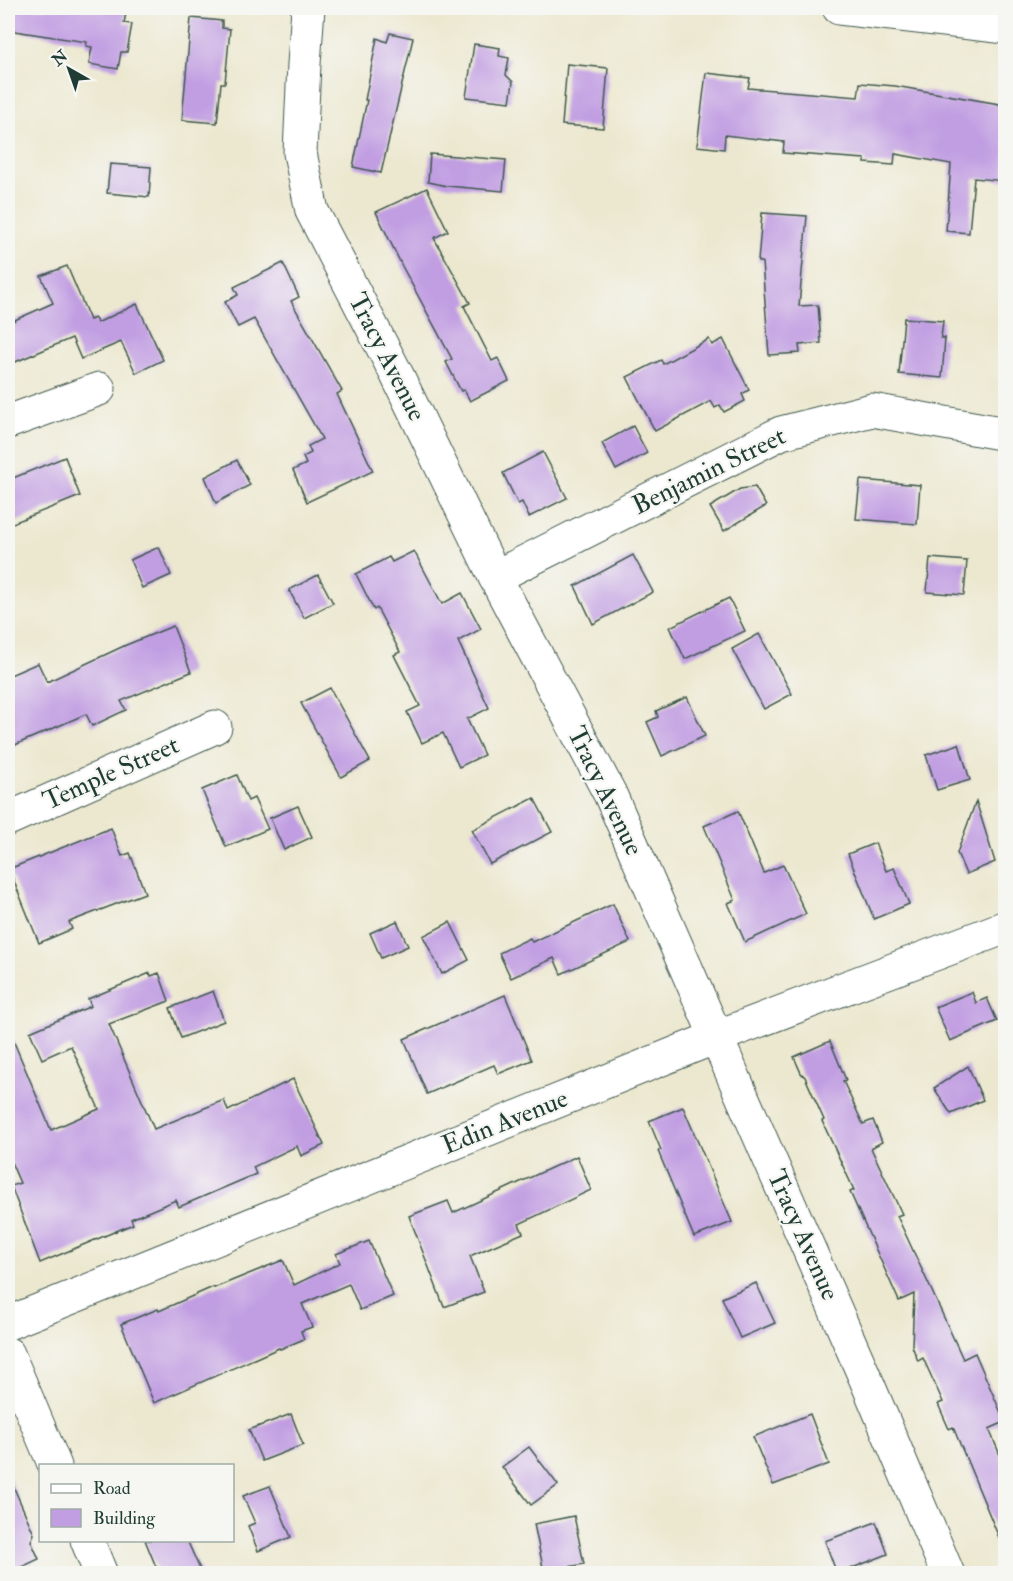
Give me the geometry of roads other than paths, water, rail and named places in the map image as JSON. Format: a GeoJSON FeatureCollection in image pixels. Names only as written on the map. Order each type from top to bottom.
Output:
{"type":"FeatureCollection","features":[{"type":"Feature","properties":{"kind":"street","name":"Tracy Avenue"},"geometry":{"type":"LineString","coordinates":[[308,8],[300,153],[312,212],[398,375],[495,577],[610,794],[867,1382],[948,1574]]}},
{"type":"Feature","properties":{"kind":"street"},"geometry":{"type":"LineString","coordinates":[[839,8],[957,15],[1005,27]]}},
{"type":"Feature","properties":{"kind":"street"},"geometry":{"type":"LineString","coordinates":[[8,422],[99,388]]}},
{"type":"Feature","properties":{"kind":"street","name":"Benjamin Street"},"geometry":{"type":"LineString","coordinates":[[495,577],[781,433],[872,410],[1005,434]]}},
{"type":"Feature","properties":{"kind":"street","name":"Temple Street"},"geometry":{"type":"LineString","coordinates":[[8,819],[215,727]]}},
{"type":"Feature","properties":{"kind":"street","name":"Edin Avenue"},"geometry":{"type":"LineString","coordinates":[[8,1323],[716,1037],[1005,927]]}},
{"type":"Feature","properties":{"kind":"street"},"geometry":{"type":"LineString","coordinates":[[8,1354],[54,1464]]}},
{"type":"Feature","properties":{"kind":"street"},"geometry":{"type":"LineString","coordinates":[[88,1542],[101,1574]]}}]}
